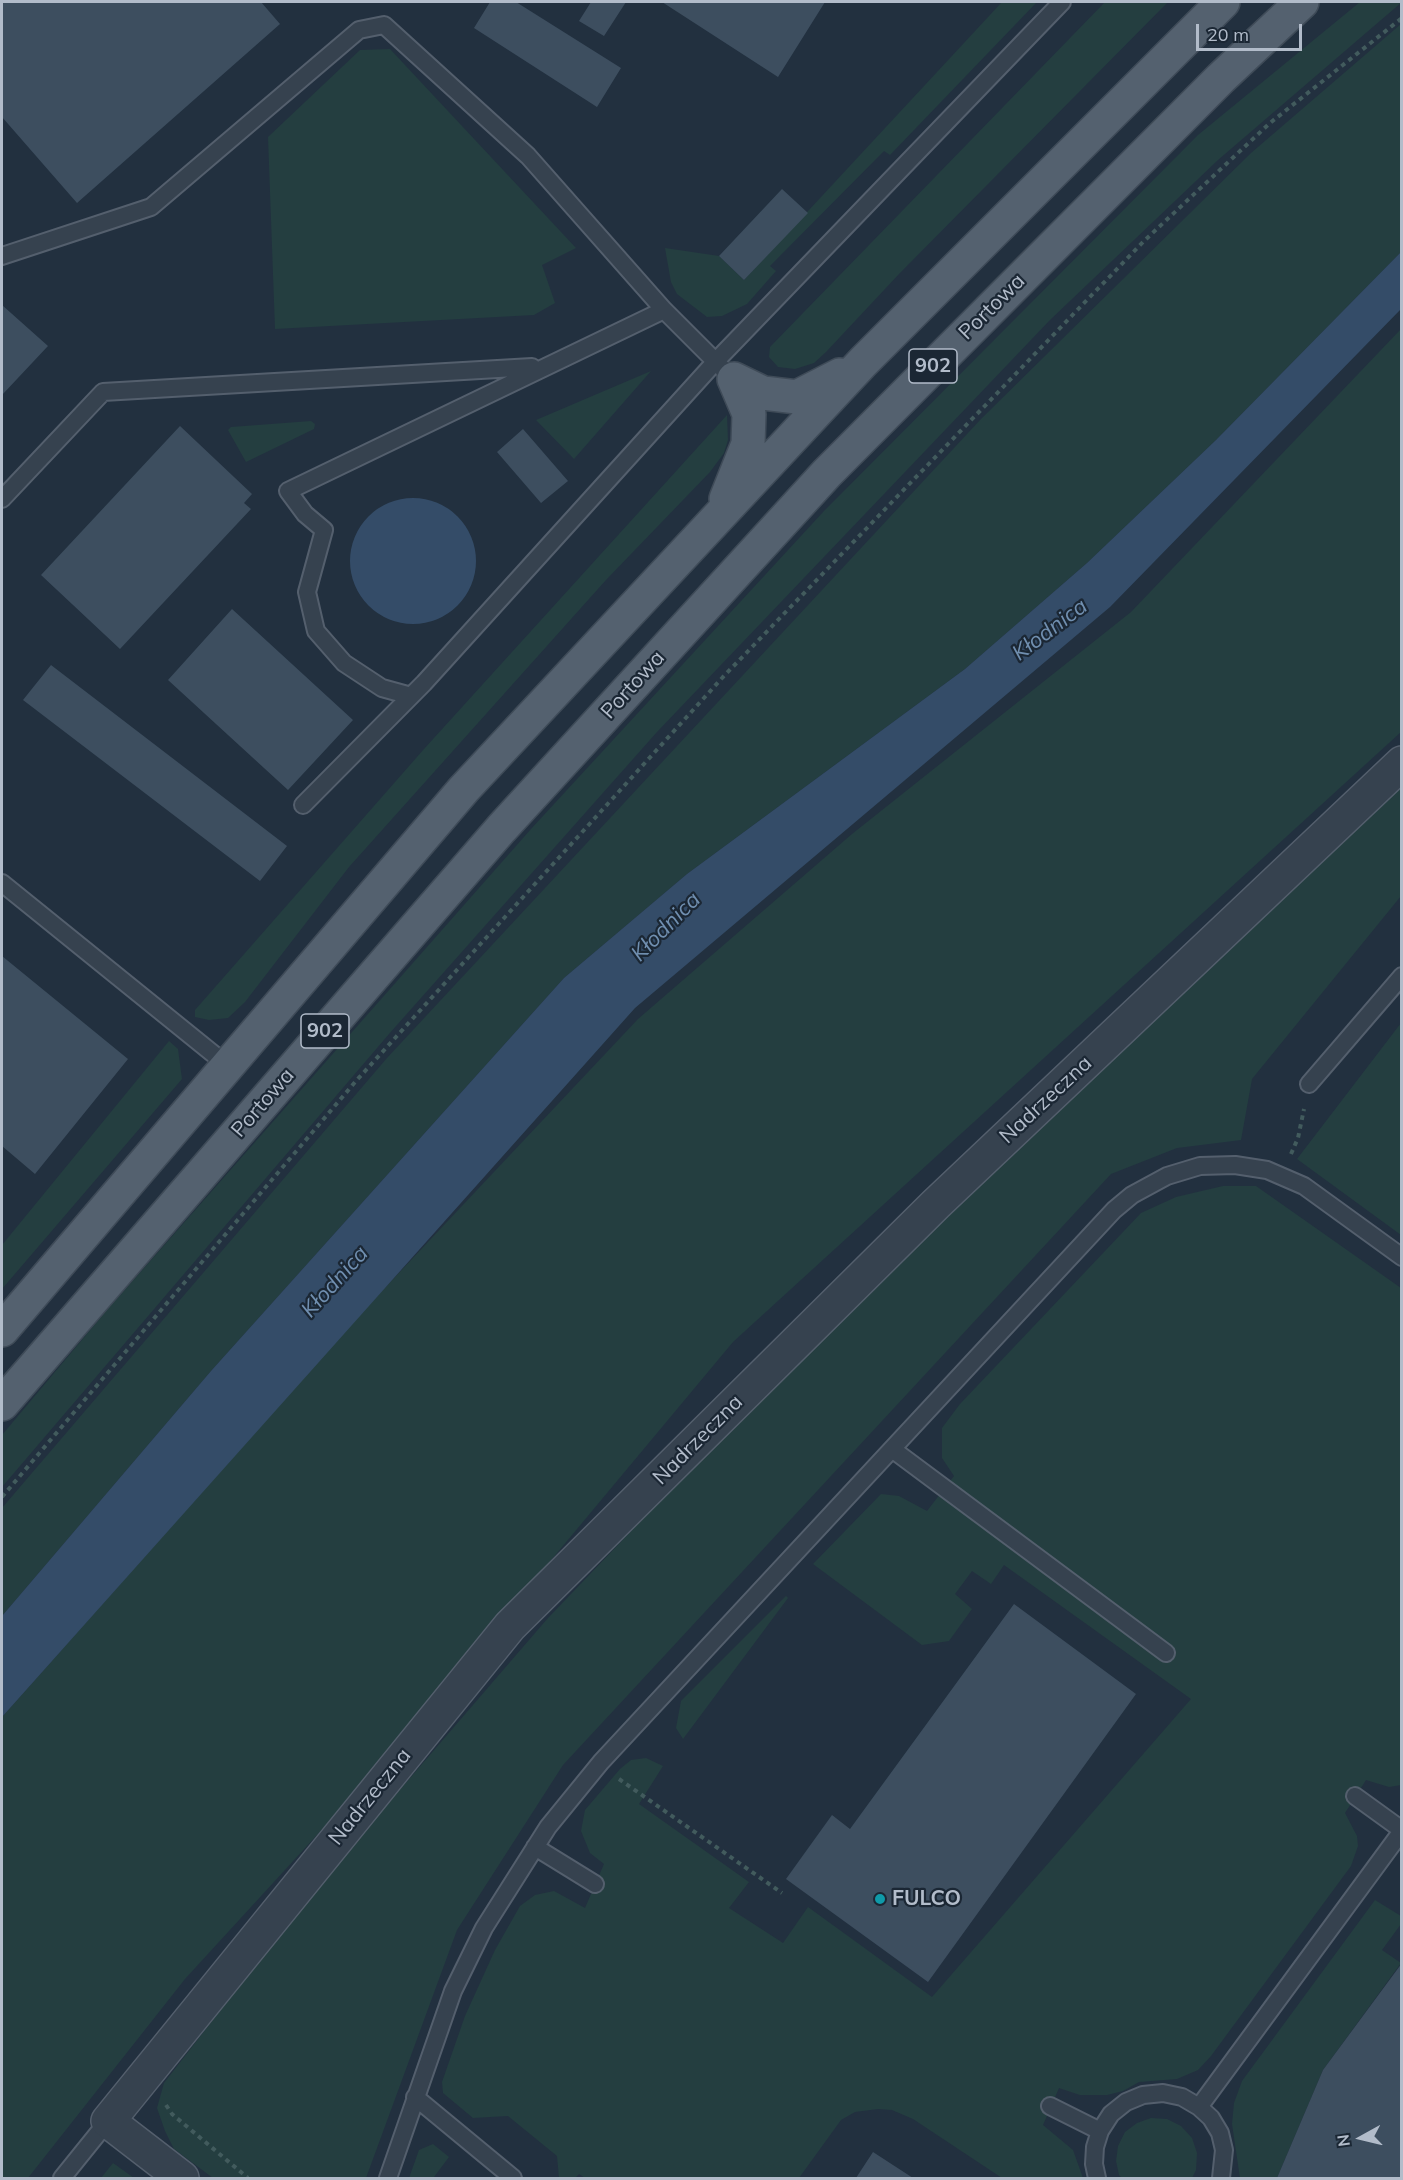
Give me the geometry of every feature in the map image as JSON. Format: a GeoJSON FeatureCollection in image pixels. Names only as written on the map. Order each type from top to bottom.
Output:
{"type":"FeatureCollection","features":[{"type":"Feature","properties":{"kind":"main road","name":"902"},"geometry":{"type":"LineString","coordinates":[[2,1330],[464,789],[863,362],[1223,2]]}},
{"type":"Feature","properties":{"kind":"main road","name":"Portowa"},"geometry":{"type":"LineString","coordinates":[[2,1404],[501,829],[826,473],[1221,78],[1302,2]]}},
{"type":"Feature","properties":{"kind":"main road"},"geometry":{"type":"LineString","coordinates":[[725,370],[763,393],[797,398],[863,362]]}},
{"type":"Feature","properties":{"kind":"main road"},"geometry":{"type":"LineString","coordinates":[[719,518],[748,444],[749,414],[725,370]]}},
{"type":"Feature","properties":{"kind":"street","name":"Nadrzeczna"},"geometry":{"type":"LineString","coordinates":[[108,2121],[510,1626],[936,1204],[1401,763]]}},
{"type":"Feature","properties":{"kind":"street"},"geometry":{"type":"LineString","coordinates":[[108,2121],[182,2178]]}},
{"type":"Feature","properties":{"kind":"lane"},"geometry":{"type":"LineString","coordinates":[[303,805],[725,370],[1062,2]]}},
{"type":"Feature","properties":{"kind":"lane"},"geometry":{"type":"LineString","coordinates":[[2,256],[151,207],[359,30],[384,25],[528,156],[664,310],[725,370]]}},
{"type":"Feature","properties":{"kind":"lane"},"geometry":{"type":"LineString","coordinates":[[411,696],[382,688],[344,663],[316,631],[307,592],[324,530],[305,514],[288,491],[664,310]]}},
{"type":"Feature","properties":{"kind":"lane"},"geometry":{"type":"LineString","coordinates":[[2,499],[103,392],[542,367]]}},
{"type":"Feature","properties":{"kind":"lane"},"geometry":{"type":"LineString","coordinates":[[2,883],[227,1065]]}},
{"type":"Feature","properties":{"kind":"lane"},"geometry":{"type":"LineString","coordinates":[[1309,1084],[1401,976]]}},
{"type":"Feature","properties":{"kind":"lane"},"geometry":{"type":"LineString","coordinates":[[388,2178],[453,1991],[484,1928],[535,1847],[599,1765],[1114,1210],[1132,1195],[1167,1176],[1200,1166],[1235,1165],[1267,1170],[1304,1186],[1401,1257]]}},
{"type":"Feature","properties":{"kind":"lane"},"geometry":{"type":"LineString","coordinates":[[892,1449],[1166,1653]]}},
{"type":"Feature","properties":{"kind":"lane"},"geometry":{"type":"LineString","coordinates":[[1198,2107],[1401,1831],[1355,1796]]}},
{"type":"Feature","properties":{"kind":"lane"},"geometry":{"type":"LineString","coordinates":[[535,1847],[595,1884]]}},
{"type":"Feature","properties":{"kind":"lane"},"geometry":{"type":"LineString","coordinates":[[1097,2178],[1094,2164],[1100,2131],[1111,2114],[1126,2102],[1143,2095],[1163,2093],[1182,2097],[1211,2118],[1220,2133],[1224,2150],[1221,2178]]}},
{"type":"Feature","properties":{"kind":"lane"},"geometry":{"type":"LineString","coordinates":[[416,2097],[509,2177]]}},
{"type":"Feature","properties":{"kind":"lane"},"geometry":{"type":"LineString","coordinates":[[1050,2106],[1100,2131]]}},
{"type":"Feature","properties":{"kind":"lane","name":"Nadrzeczna"},"geometry":{"type":"LineString","coordinates":[[62,2178],[108,2121]]}},
{"type":"Feature","properties":{"kind":"path"},"geometry":{"type":"LineString","coordinates":[[2,1497],[356,1081],[723,677],[1144,241],[1270,123],[1401,18]]}},
{"type":"Feature","properties":{"kind":"path"},"geometry":{"type":"LineString","coordinates":[[1290,1156],[1298,1138]]}},
{"type":"Feature","properties":{"kind":"path"},"geometry":{"type":"LineString","coordinates":[[599,1765],[782,1893]]}},
{"type":"Feature","properties":{"kind":"path"},"geometry":{"type":"LineString","coordinates":[[144,2074],[172,2114],[248,2178]]}},
{"type":"Feature","properties":{"kind":"green space"},"geometry":{"type":"Polygon","coordinates":[[[1002,2],[1037,2],[890,155],[884,151],[770,266],[776,271],[747,304],[722,316],[707,317],[677,294],[671,282],[665,248],[719,256],[744,280],[1002,2]]]}},
{"type":"Feature","properties":{"kind":"green space"},"geometry":{"type":"Polygon","coordinates":[[[1105,2],[1168,2],[899,274],[826,352],[814,363],[795,369],[778,367],[769,357],[770,347],[1105,2]]]}},
{"type":"Feature","properties":{"kind":"green space"},"geometry":{"type":"Polygon","coordinates":[[[1360,2],[1402,2],[1218,160],[1050,320],[657,732],[389,1034],[2,1487],[2,1435],[107,1310],[531,829],[824,511],[1198,135],[1360,2]]]}},
{"type":"Feature","properties":{"kind":"green space"},"geometry":{"type":"Polygon","coordinates":[[[1401,24],[1401,252],[1216,440],[1087,563],[965,669],[687,874],[564,978],[211,1371],[2,1616],[2,1508],[387,1058],[981,419],[1251,153],[1401,24]]]}},
{"type":"Feature","properties":{"kind":"green space"},"geometry":{"type":"Polygon","coordinates":[[[390,49],[576,248],[542,265],[555,303],[534,315],[275,329],[268,137],[360,50],[390,49]]]}},
{"type":"Feature","properties":{"kind":"green space"},"geometry":{"type":"Polygon","coordinates":[[[1401,329],[1401,732],[733,1342],[371,1776],[185,1979],[28,2178],[2,2178],[2,1717],[364,1310],[638,1019],[852,834],[1131,612],[1401,329]]]}},
{"type":"Feature","properties":{"kind":"green space"},"geometry":{"type":"Polygon","coordinates":[[[651,371],[574,459],[536,420],[651,371]]]}},
{"type":"Feature","properties":{"kind":"green space"},"geometry":{"type":"Polygon","coordinates":[[[727,415],[728,440],[724,453],[710,472],[606,580],[349,867],[245,1002],[228,1018],[209,1020],[195,1017],[195,1010],[424,749],[727,415]]]}},
{"type":"Feature","properties":{"kind":"green space"},"geometry":{"type":"Polygon","coordinates":[[[311,421],[315,424],[314,429],[246,462],[228,430],[231,427],[311,421]]]}},
{"type":"Feature","properties":{"kind":"green space"},"geometry":{"type":"Polygon","coordinates":[[[1401,782],[1401,896],[1252,1079],[1241,1140],[1177,1148],[1111,1174],[563,1765],[457,1930],[366,2178],[213,2178],[174,2149],[157,2108],[164,2083],[316,1887],[548,1618],[834,1319],[1401,782]]]}},
{"type":"Feature","properties":{"kind":"green space"},"geometry":{"type":"Polygon","coordinates":[[[1401,1023],[1401,1235],[1297,1159],[1401,1023]]]}},
{"type":"Feature","properties":{"kind":"green space"},"geometry":{"type":"Polygon","coordinates":[[[169,1041],[178,1049],[182,1079],[2,1289],[2,1245],[169,1041]]]}},
{"type":"Feature","properties":{"kind":"green space"},"geometry":{"type":"Polygon","coordinates":[[[1223,1186],[1256,1186],[1401,1288],[1401,1785],[1389,1787],[1366,1780],[1345,1813],[1357,1836],[1358,1846],[1351,1866],[1211,2056],[1198,2070],[1177,2079],[1139,2082],[1123,2091],[1107,2095],[1080,2095],[1059,2088],[1043,2125],[1073,2150],[1083,2178],[1002,2178],[913,2119],[892,2110],[878,2109],[855,2112],[841,2120],[799,2178],[585,2178],[579,2174],[575,2178],[559,2178],[557,2156],[508,2116],[473,2118],[443,2093],[442,2082],[465,2016],[495,1950],[520,1906],[535,1895],[554,1891],[585,1908],[604,1864],[590,1853],[581,1831],[585,1810],[620,1769],[631,1760],[646,1758],[663,1766],[639,1804],[749,1882],[729,1908],[783,1943],[808,1907],[932,1997],[1191,1699],[1004,1565],[991,1584],[972,1571],[955,1594],[972,1609],[949,1641],[922,1645],[813,1564],[881,1494],[899,1496],[927,1511],[954,1476],[942,1458],[942,1428],[960,1404],[1141,1213],[1176,1197],[1223,1186]]]}},
{"type":"Feature","properties":{"kind":"green space"},"geometry":{"type":"Polygon","coordinates":[[[786,1596],[788,1598],[683,1739],[676,1728],[681,1701],[786,1596]]]}},
{"type":"Feature","properties":{"kind":"green space"},"geometry":{"type":"Polygon","coordinates":[[[1375,1900],[1401,1916],[1401,1924],[1382,1950],[1401,1963],[1323,2070],[1277,2178],[1240,2178],[1232,2124],[1234,2103],[1242,2081],[1375,1900]]]}},
{"type":"Feature","properties":{"kind":"green space"},"geometry":{"type":"Polygon","coordinates":[[[1151,2118],[1167,2119],[1181,2126],[1192,2138],[1197,2153],[1196,2170],[1192,2178],[1122,2178],[1119,2175],[1116,2161],[1118,2146],[1125,2132],[1137,2123],[1151,2118]]]}},
{"type":"Feature","properties":{"kind":"green space"},"geometry":{"type":"Polygon","coordinates":[[[433,2144],[449,2157],[435,2178],[409,2178],[419,2150],[433,2144]]]}},
{"type":"Feature","properties":{"kind":"green space"},"geometry":{"type":"Polygon","coordinates":[[[113,2163],[134,2178],[101,2178],[113,2163]]]}},
{"type":"Feature","properties":{"kind":"water","name":"Kłodnica"},"geometry":{"type":"Polygon","coordinates":[[[1401,252],[1401,309],[1110,607],[635,1008],[2,1717],[2,1616],[211,1371],[564,978],[687,874],[965,669],[1087,563],[1216,440],[1401,252]]]}},
{"type":"Feature","properties":{"kind":"water"},"geometry":{"type":"Polygon","coordinates":[[[413,498],[437,503],[458,516],[471,537],[476,561],[471,585],[458,606],[437,619],[413,624],[389,619],[368,606],[355,585],[350,561],[355,537],[368,516],[389,503],[413,498]]]}},
{"type":"Feature","properties":{"kind":"building"},"geometry":{"type":"Polygon","coordinates":[[[2,2],[261,2],[280,24],[77,203],[2,117],[2,2]]]}},
{"type":"Feature","properties":{"kind":"building"},"geometry":{"type":"Polygon","coordinates":[[[490,2],[516,2],[621,68],[597,107],[474,28],[490,2]]]}},
{"type":"Feature","properties":{"kind":"building"},"geometry":{"type":"Polygon","coordinates":[[[591,2],[626,2],[604,36],[579,21],[591,2]]]}},
{"type":"Feature","properties":{"kind":"building"},"geometry":{"type":"Polygon","coordinates":[[[662,2],[825,2],[778,77],[662,2]]]}},
{"type":"Feature","properties":{"kind":"building"},"geometry":{"type":"Polygon","coordinates":[[[782,189],[808,213],[744,280],[719,256],[782,189]]]}},
{"type":"Feature","properties":{"kind":"building"},"geometry":{"type":"Polygon","coordinates":[[[2,305],[48,346],[2,395],[2,305]]]}},
{"type":"Feature","properties":{"kind":"building"},"geometry":{"type":"Polygon","coordinates":[[[180,426],[252,494],[244,503],[251,509],[120,649],[41,575],[180,426]]]}},
{"type":"Feature","properties":{"kind":"building"},"geometry":{"type":"Polygon","coordinates":[[[523,429],[568,481],[541,503],[497,452],[523,429]]]}},
{"type":"Feature","properties":{"kind":"building"},"geometry":{"type":"Polygon","coordinates":[[[232,609],[353,720],[288,790],[168,680],[232,609]]]}},
{"type":"Feature","properties":{"kind":"building"},"geometry":{"type":"Polygon","coordinates":[[[51,665],[287,846],[260,881],[23,700],[51,665]]]}},
{"type":"Feature","properties":{"kind":"building"},"geometry":{"type":"Polygon","coordinates":[[[2,956],[128,1059],[35,1174],[2,1146],[2,956]]]}},
{"type":"Feature","properties":{"kind":"building"},"geometry":{"type":"Polygon","coordinates":[[[1014,1604],[1136,1694],[928,1982],[786,1879],[832,1815],[850,1829],[1014,1604]]]}},
{"type":"Feature","properties":{"kind":"building"},"geometry":{"type":"Polygon","coordinates":[[[1402,1963],[1402,2178],[1277,2178],[1323,2070],[1402,1963]]]}},
{"type":"Feature","properties":{"kind":"building"},"geometry":{"type":"Polygon","coordinates":[[[873,2152],[913,2178],[856,2178],[873,2152]]]}},
{"type":"Feature","properties":{"kind":"place","name":"FULCO"},"geometry":{"type":"Point","coordinates":[880,1899]}}]}
